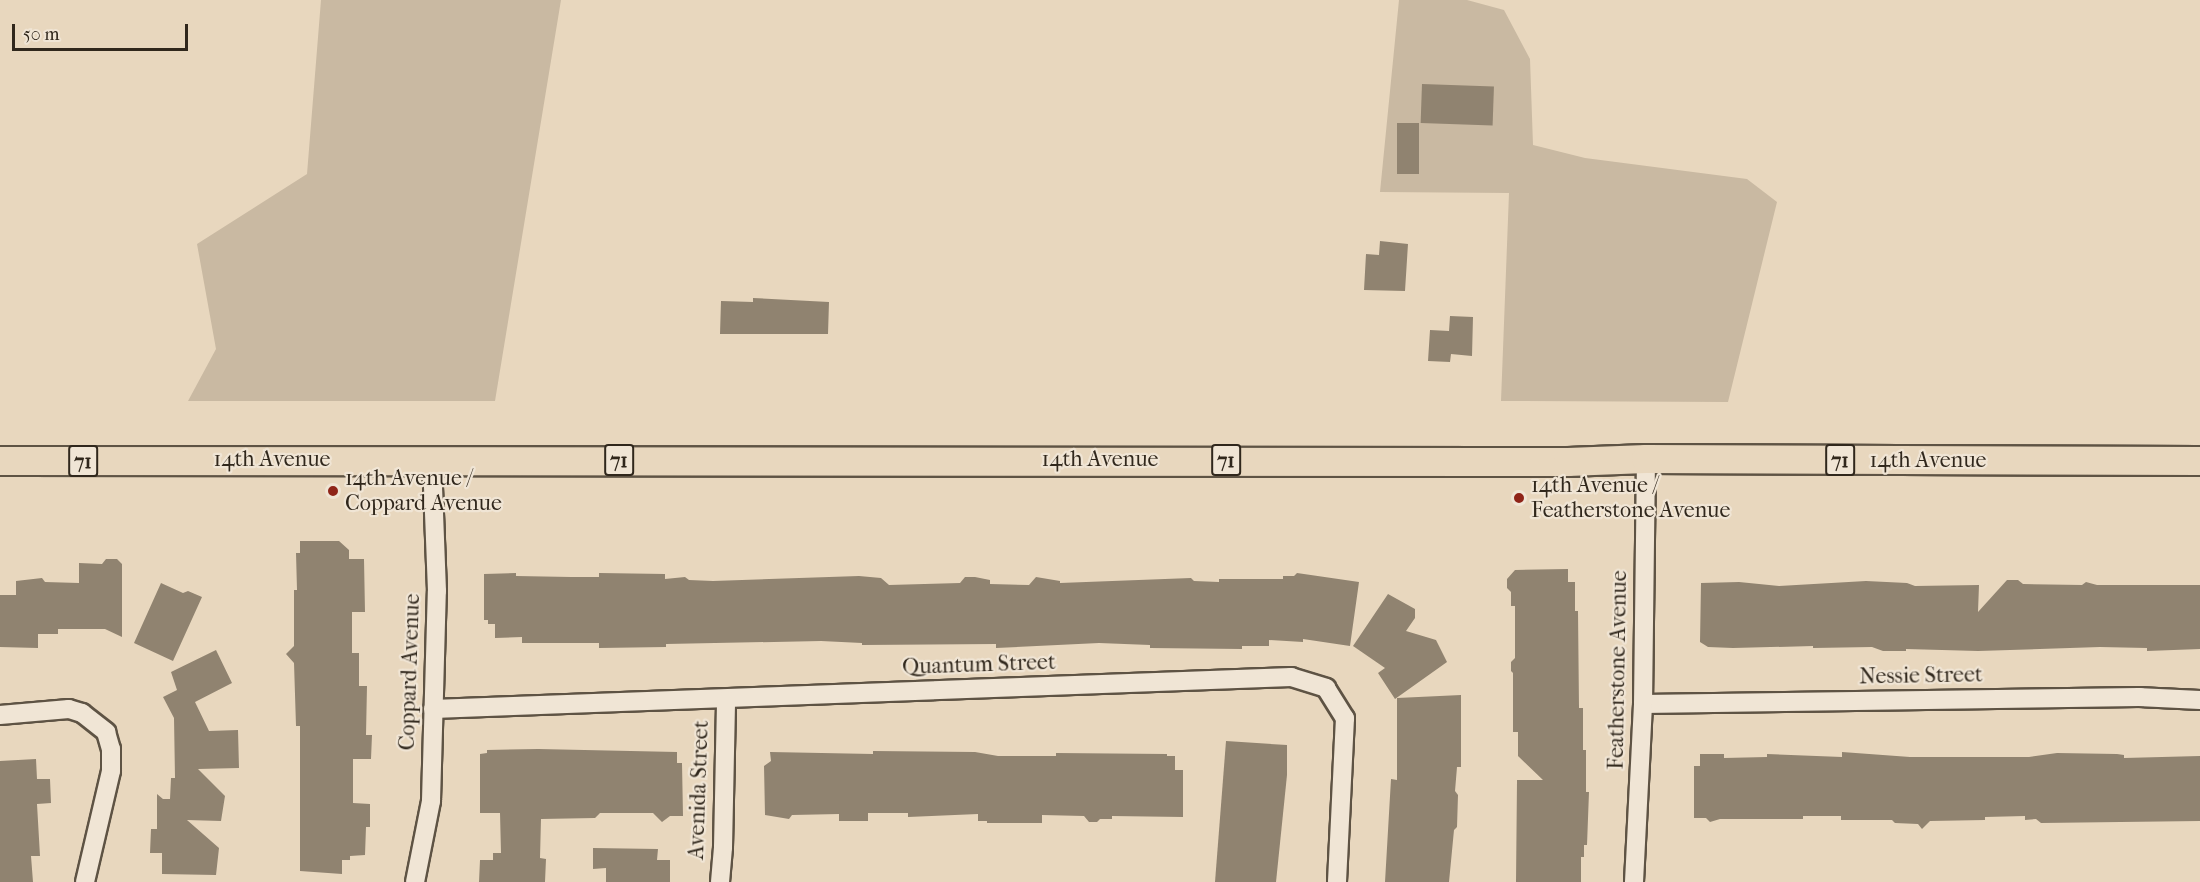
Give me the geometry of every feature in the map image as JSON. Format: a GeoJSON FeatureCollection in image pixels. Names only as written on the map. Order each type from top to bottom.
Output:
{"type":"FeatureCollection","features":[{"type":"Feature","properties":{"kind":"main road","name":"14th Avenue"},"geometry":{"type":"LineString","coordinates":[[0,461],[1568,462],[1646,459],[2200,461]]}},
{"type":"Feature","properties":{"kind":"street","name":"Featherstone Avenue"},"geometry":{"type":"LineString","coordinates":[[1634,882],[1643,704],[1646,459]]}},
{"type":"Feature","properties":{"kind":"street","name":"Coppard Avenue"},"geometry":{"type":"LineString","coordinates":[[414,882],[431,801],[437,591],[432,461]]}},
{"type":"Feature","properties":{"kind":"street","name":"Quantum Street"},"geometry":{"type":"LineString","coordinates":[[433,709],[726,700],[1291,677],[1326,688],[1345,718],[1337,882]]}},
{"type":"Feature","properties":{"kind":"street","name":"Nessie Street"},"geometry":{"type":"LineString","coordinates":[[1643,704],[2139,697],[2200,700]]}},
{"type":"Feature","properties":{"kind":"street","name":"Avenida Street"},"geometry":{"type":"LineString","coordinates":[[720,882],[723,847],[726,700]]}},
{"type":"Feature","properties":{"kind":"street"},"geometry":{"type":"LineString","coordinates":[[0,715],[69,709],[82,713],[105,732],[111,749],[111,771],[85,882]]}},
{"type":"Feature","properties":{"kind":"shaded area"},"geometry":{"type":"Polygon","coordinates":[[[321,0],[561,0],[495,401],[188,401],[216,349],[197,244],[307,174],[321,0]]]}},
{"type":"Feature","properties":{"kind":"shaded area"},"geometry":{"type":"Polygon","coordinates":[[[1399,0],[1467,0],[1504,10],[1530,59],[1533,145],[1585,158],[1747,179],[1777,202],[1728,402],[1501,401],[1509,193],[1380,192],[1399,0]]]}},
{"type":"Feature","properties":{"kind":"building"},"geometry":{"type":"Polygon","coordinates":[[[1422,84],[1494,87],[1493,125],[1421,123],[1422,84]]]}},
{"type":"Feature","properties":{"kind":"building"},"geometry":{"type":"Polygon","coordinates":[[[1397,123],[1419,123],[1419,174],[1397,174],[1397,123]]]}},
{"type":"Feature","properties":{"kind":"building"},"geometry":{"type":"Polygon","coordinates":[[[1380,241],[1408,244],[1405,291],[1364,290],[1366,254],[1379,255],[1380,241]]]}},
{"type":"Feature","properties":{"kind":"building"},"geometry":{"type":"Polygon","coordinates":[[[753,298],[829,302],[828,334],[720,334],[721,301],[753,302],[753,298]]]}},
{"type":"Feature","properties":{"kind":"building"},"geometry":{"type":"Polygon","coordinates":[[[1450,316],[1473,317],[1472,356],[1451,354],[1450,362],[1428,361],[1430,330],[1449,331],[1450,316]]]}},
{"type":"Feature","properties":{"kind":"building"},"geometry":{"type":"Polygon","coordinates":[[[300,541],[339,541],[349,550],[349,559],[364,559],[365,612],[352,612],[352,653],[359,653],[359,686],[367,686],[366,735],[372,735],[371,759],[353,759],[353,803],[370,804],[370,827],[366,827],[365,855],[350,856],[350,860],[342,860],[342,874],[300,871],[300,726],[296,726],[294,663],[286,654],[294,646],[296,553],[300,553],[300,541]]]}},
{"type":"Feature","properties":{"kind":"building"},"geometry":{"type":"Polygon","coordinates":[[[106,559],[117,559],[122,564],[122,637],[105,629],[58,629],[58,634],[38,634],[38,648],[0,647],[0,595],[16,595],[16,581],[42,578],[45,582],[79,583],[79,563],[102,564],[106,559]]]}},
{"type":"Feature","properties":{"kind":"building"},"geometry":{"type":"Polygon","coordinates":[[[1568,569],[1568,582],[1575,582],[1575,611],[1578,611],[1579,708],[1583,708],[1586,792],[1589,792],[1587,845],[1584,845],[1584,857],[1581,857],[1581,882],[1516,882],[1517,780],[1543,780],[1518,756],[1518,732],[1513,732],[1511,662],[1515,658],[1515,606],[1511,606],[1511,592],[1507,588],[1507,579],[1515,570],[1568,569]]]}},
{"type":"Feature","properties":{"kind":"building"},"geometry":{"type":"Polygon","coordinates":[[[516,573],[516,576],[571,577],[599,577],[599,573],[665,574],[665,579],[685,577],[689,580],[713,581],[859,576],[881,578],[889,585],[960,583],[965,577],[975,577],[990,580],[990,584],[1029,585],[1036,577],[1060,581],[1060,583],[1191,578],[1194,581],[1219,582],[1219,579],[1283,579],[1283,576],[1294,576],[1297,573],[1359,582],[1350,646],[1303,639],[1303,642],[1269,640],[1269,646],[1242,646],[1242,649],[1150,648],[1150,645],[1099,643],[996,648],[996,644],[862,645],[862,643],[821,641],[666,644],[666,647],[599,648],[599,643],[522,643],[522,637],[495,638],[495,624],[488,624],[488,620],[484,620],[484,574],[516,573]]]}},
{"type":"Feature","properties":{"kind":"building"},"geometry":{"type":"Polygon","coordinates":[[[2007,580],[2018,580],[2023,584],[2082,585],[2086,582],[2097,585],[2200,585],[2200,649],[2147,651],[2147,648],[2100,647],[1883,651],[1872,647],[1708,647],[1700,642],[1701,583],[1739,582],[1779,586],[1866,581],[1907,583],[1915,586],[1979,585],[1978,612],[2007,580]]]}},
{"type":"Feature","properties":{"kind":"building"},"geometry":{"type":"Polygon","coordinates":[[[161,583],[183,593],[188,591],[202,597],[173,661],[134,643],[161,583]]]}},
{"type":"Feature","properties":{"kind":"building"},"geometry":{"type":"Polygon","coordinates":[[[1388,594],[1415,609],[1415,618],[1406,631],[1436,640],[1447,662],[1395,699],[1378,673],[1385,668],[1353,646],[1388,594]]]}},
{"type":"Feature","properties":{"kind":"building"},"geometry":{"type":"Polygon","coordinates":[[[216,650],[232,683],[195,702],[209,731],[238,730],[239,768],[198,769],[225,796],[221,821],[187,820],[219,848],[216,875],[162,874],[162,853],[150,853],[151,829],[157,829],[157,794],[163,799],[170,799],[171,778],[175,778],[174,718],[163,697],[177,690],[171,672],[216,650]]]}},
{"type":"Feature","properties":{"kind":"building"},"geometry":{"type":"Polygon","coordinates":[[[1461,695],[1461,767],[1457,767],[1455,791],[1458,795],[1457,827],[1454,830],[1449,882],[1385,882],[1391,779],[1397,780],[1397,698],[1461,695]]]}},
{"type":"Feature","properties":{"kind":"building"},"geometry":{"type":"Polygon","coordinates":[[[1226,741],[1287,745],[1287,775],[1276,882],[1215,882],[1226,741]]]}},
{"type":"Feature","properties":{"kind":"building"},"geometry":{"type":"Polygon","coordinates":[[[487,750],[677,752],[677,763],[682,763],[683,816],[670,816],[662,822],[653,813],[600,813],[595,818],[541,819],[540,858],[546,859],[545,882],[479,882],[480,860],[493,860],[493,853],[501,853],[500,813],[480,813],[480,754],[487,753],[487,750]]]}},
{"type":"Feature","properties":{"kind":"building"},"geometry":{"type":"Polygon","coordinates":[[[873,751],[975,752],[998,756],[1056,756],[1056,753],[1167,754],[1167,756],[1175,756],[1175,770],[1183,770],[1183,817],[1112,816],[1112,819],[1089,822],[1084,816],[1042,815],[1042,823],[987,823],[987,821],[978,821],[978,814],[908,817],[908,813],[868,813],[868,821],[839,821],[839,814],[792,815],[789,819],[765,815],[764,766],[771,761],[770,752],[873,754],[873,751]]]}},
{"type":"Feature","properties":{"kind":"building"},"geometry":{"type":"Polygon","coordinates":[[[1842,752],[1910,757],[2029,757],[2057,753],[2117,754],[2124,755],[2124,758],[2200,756],[2200,821],[2041,823],[2036,819],[2025,820],[2025,816],[1985,817],[1985,820],[1930,821],[1922,829],[1918,824],[1895,823],[1892,820],[1841,820],[1841,816],[1803,816],[1803,819],[1720,819],[1710,822],[1706,818],[1694,818],[1694,766],[1700,766],[1700,754],[1724,754],[1724,758],[1767,757],[1767,754],[1842,757],[1842,752]]]}},
{"type":"Feature","properties":{"kind":"building"},"geometry":{"type":"Polygon","coordinates":[[[36,759],[37,779],[50,779],[51,803],[37,804],[40,856],[31,856],[33,882],[0,882],[0,761],[36,759]]]}},
{"type":"Feature","properties":{"kind":"building"},"geometry":{"type":"Polygon","coordinates":[[[593,848],[658,849],[657,860],[670,860],[670,882],[606,882],[606,868],[593,869],[593,848]]]}},
{"type":"Feature","properties":{"kind":"place","name":"14th Avenue / Coppard Avenue"},"geometry":{"type":"Point","coordinates":[333,491]}},
{"type":"Feature","properties":{"kind":"place","name":"14th Avenue / Featherstone Avenue"},"geometry":{"type":"Point","coordinates":[1519,498]}}]}
